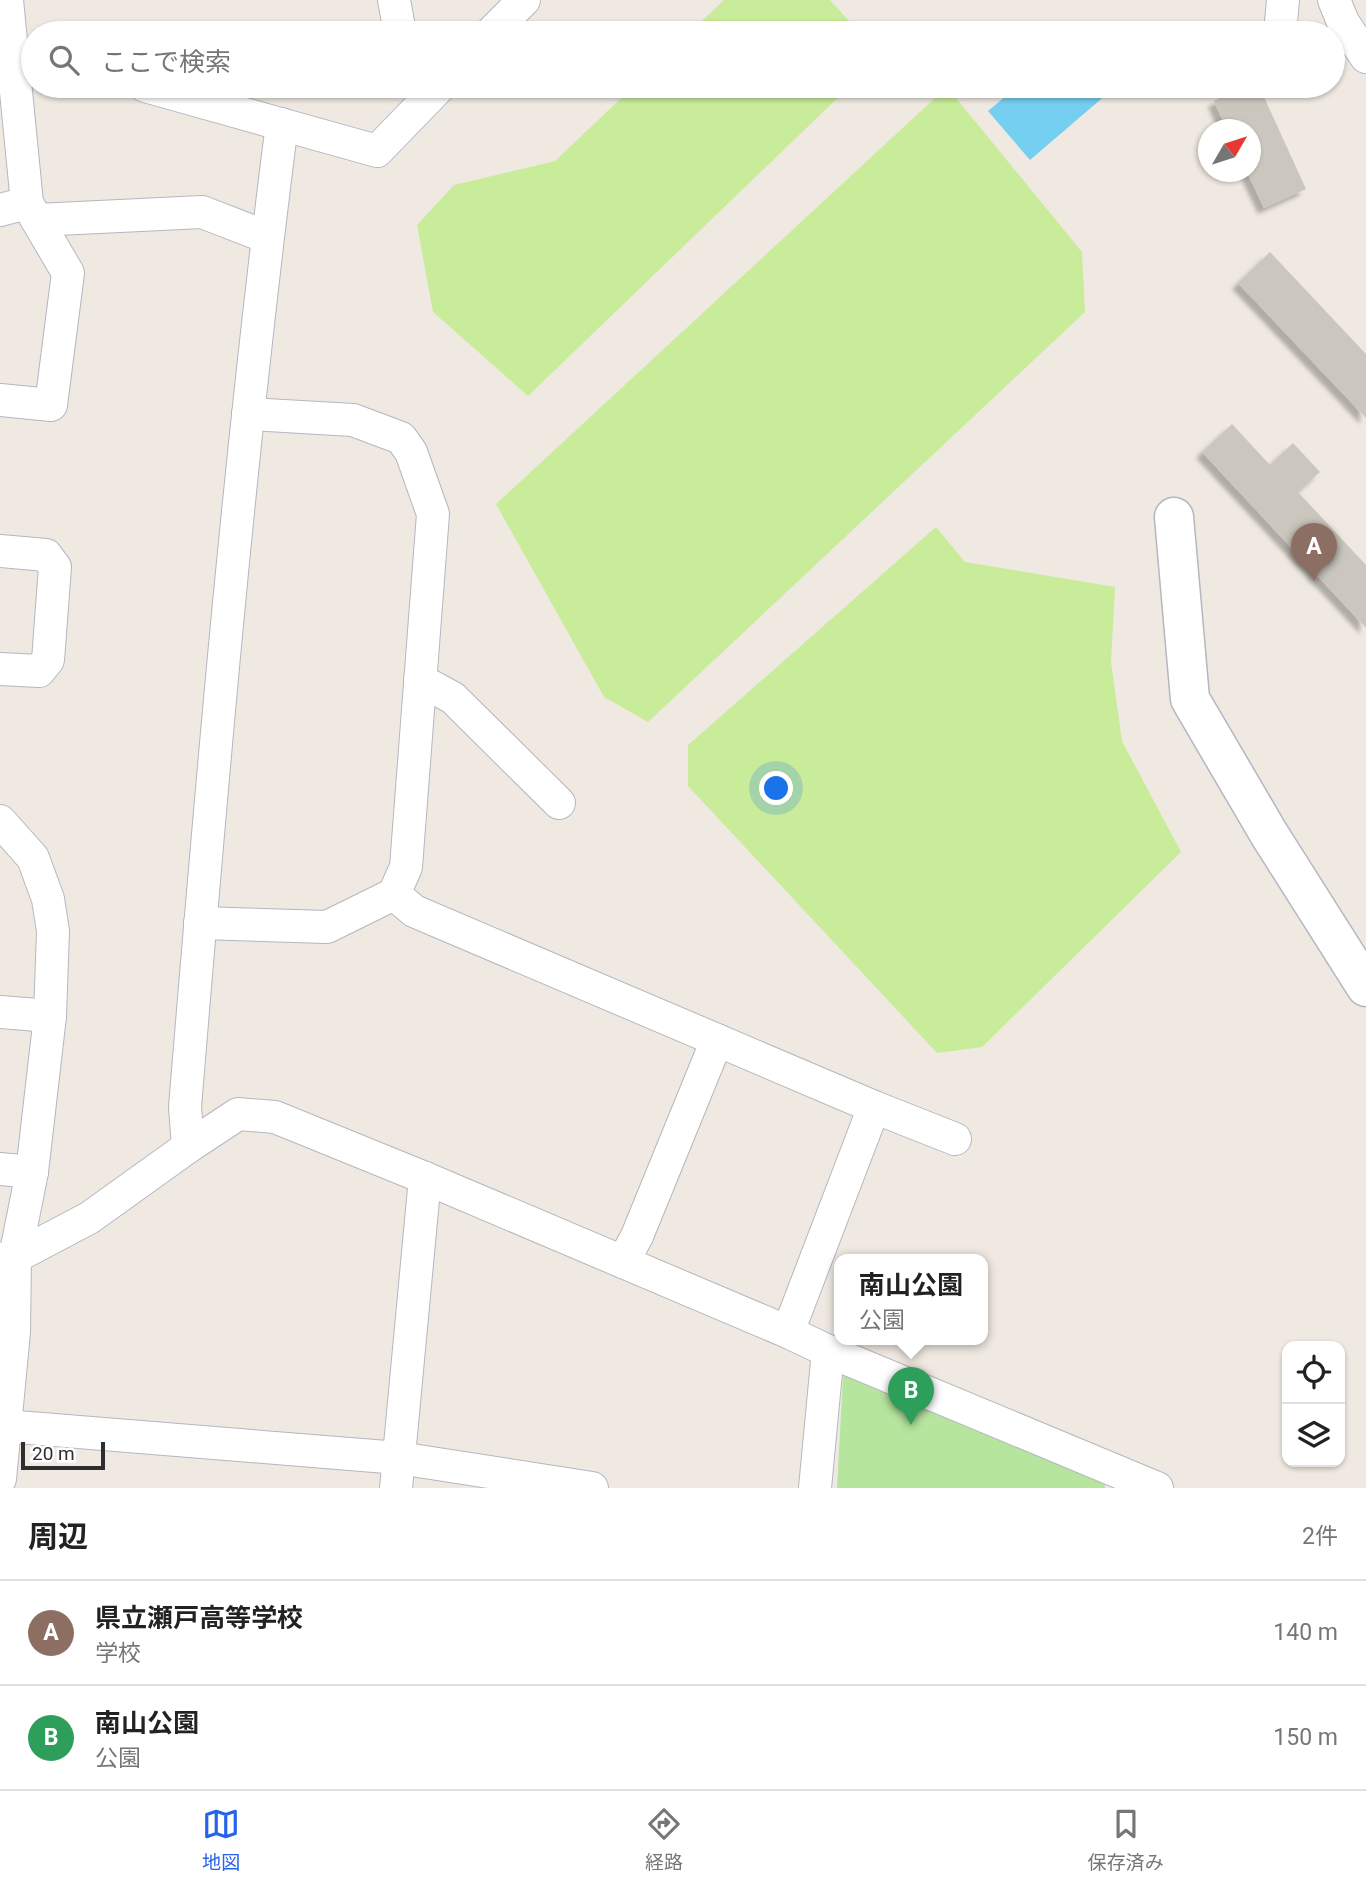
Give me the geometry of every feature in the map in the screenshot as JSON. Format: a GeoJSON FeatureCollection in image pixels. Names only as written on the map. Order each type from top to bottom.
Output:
{"type":"FeatureCollection","features":[{"type":"Feature","properties":{"kind":"street"},"geometry":{"type":"LineString","coordinates":[[7,0],[21,45]]}},
{"type":"Feature","properties":{"kind":"street"},"geometry":{"type":"LineString","coordinates":[[394,0],[398,21]]}},
{"type":"Feature","properties":{"kind":"street"},"geometry":{"type":"LineString","coordinates":[[503,21],[524,0]]}},
{"type":"Feature","properties":{"kind":"street"},"geometry":{"type":"LineString","coordinates":[[1281,21],[1283,0]]}},
{"type":"Feature","properties":{"kind":"street"},"geometry":{"type":"LineString","coordinates":[[1334,0],[1343,21]]}},
{"type":"Feature","properties":{"kind":"street"},"geometry":{"type":"LineString","coordinates":[[1345,25],[1366,57]]}},
{"type":"Feature","properties":{"kind":"street"},"geometry":{"type":"LineString","coordinates":[[0,400],[51,405],[68,273],[22,211],[23,98]]}},
{"type":"Feature","properties":{"kind":"street"},"geometry":{"type":"LineString","coordinates":[[188,98],[377,151],[412,99]]}},
{"type":"Feature","properties":{"kind":"street"},"geometry":{"type":"LineString","coordinates":[[188,1147],[185,1107],[228,606],[267,237],[282,124]]}},
{"type":"Feature","properties":{"kind":"street"},"geometry":{"type":"LineString","coordinates":[[22,211],[202,212],[267,237]]}},
{"type":"Feature","properties":{"kind":"street"},"geometry":{"type":"LineString","coordinates":[[200,923],[327,927],[394,894],[407,867],[433,514],[411,452],[401,438],[353,420],[248,414]]}},
{"type":"Feature","properties":{"kind":"street"},"geometry":{"type":"LineString","coordinates":[[1174,517],[1190,699],[1269,834],[1366,987]]}},
{"type":"Feature","properties":{"kind":"street"},"geometry":{"type":"LineString","coordinates":[[0,551],[46,555],[55,567],[48,660],[39,671],[0,669]]}},
{"type":"Feature","properties":{"kind":"street"},"geometry":{"type":"LineString","coordinates":[[420,680],[453,698],[559,803]]}},
{"type":"Feature","properties":{"kind":"street"},"geometry":{"type":"LineString","coordinates":[[0,1479],[14,1332],[7,1258],[32,1172],[50,1016],[52,931],[47,899],[33,858],[1,825]]}},
{"type":"Feature","properties":{"kind":"street"},"geometry":{"type":"LineString","coordinates":[[394,894],[414,911],[955,1139]]}},
{"type":"Feature","properties":{"kind":"street"},"geometry":{"type":"LineString","coordinates":[[0,1012],[50,1016]]}},
{"type":"Feature","properties":{"kind":"street"},"geometry":{"type":"LineString","coordinates":[[623,1262],[637,1236],[717,1040]]}},
{"type":"Feature","properties":{"kind":"street"},"geometry":{"type":"LineString","coordinates":[[788,1332],[874,1107]]}},
{"type":"Feature","properties":{"kind":"street"},"geometry":{"type":"LineString","coordinates":[[7,1258],[89,1218],[238,1114],[275,1117],[788,1332],[1118,1480],[1157,1488]]}},
{"type":"Feature","properties":{"kind":"street"},"geometry":{"type":"LineString","coordinates":[[0,1169],[32,1172]]}},
{"type":"Feature","properties":{"kind":"street"},"geometry":{"type":"LineString","coordinates":[[397,1473],[425,1178]]}},
{"type":"Feature","properties":{"kind":"street"},"geometry":{"type":"LineString","coordinates":[[816,1488],[828,1351]]}},
{"type":"Feature","properties":{"kind":"street"},"geometry":{"type":"LineString","coordinates":[[5,1426],[397,1473],[592,1488]]}},
{"type":"Feature","properties":{"kind":"green space"},"geometry":{"type":"Polygon","coordinates":[[[724,0],[830,0],[849,21],[702,21],[724,0]]]}},
{"type":"Feature","properties":{"kind":"green space"},"geometry":{"type":"Polygon","coordinates":[[[621,98],[838,98],[528,396],[433,312],[417,225],[454,185],[555,161],[621,98]]]}},
{"type":"Feature","properties":{"kind":"green space"},"geometry":{"type":"Polygon","coordinates":[[[935,98],[956,98],[1082,252],[1085,312],[648,722],[604,697],[496,504],[935,98]]]}},
{"type":"Feature","properties":{"kind":"green space"},"geometry":{"type":"Polygon","coordinates":[[[936,527],[965,562],[1115,587],[1111,662],[1122,741],[1181,852],[982,1047],[937,1053],[688,786],[688,745],[936,527]]]}},
{"type":"Feature","properties":{"kind":"green space"},"geometry":{"type":"Polygon","coordinates":[[[850,1371],[1103,1475],[1105,1488],[837,1488],[843,1376],[850,1371]]]}},
{"type":"Feature","properties":{"kind":"water"},"geometry":{"type":"Polygon","coordinates":[[[1004,98],[1102,98],[1030,160],[988,111],[1004,98]]]}},
{"type":"Feature","properties":{"kind":"building"},"geometry":{"type":"Polygon","coordinates":[[[1220,98],[1264,98],[1306,189],[1264,208],[1252,182],[1261,182],[1261,119],[1222,119],[1214,101],[1220,98]]]}},
{"type":"Feature","properties":{"kind":"building"},"geometry":{"type":"Polygon","coordinates":[[[1270,252],[1366,354],[1366,418],[1238,283],[1270,252]]]}},
{"type":"Feature","properties":{"kind":"building"},"geometry":{"type":"Polygon","coordinates":[[[1232,424],[1270,465],[1293,443],[1320,472],[1298,492],[1366,565],[1366,628],[1202,452],[1232,424]]]}},
{"type":"Feature","properties":{"kind":"place","name":"県立瀬戸高等学校"},"geometry":{"type":"Point","coordinates":[1314,581]}},
{"type":"Feature","properties":{"kind":"place","name":"南山公園"},"geometry":{"type":"Point","coordinates":[911,1425]}}]}
